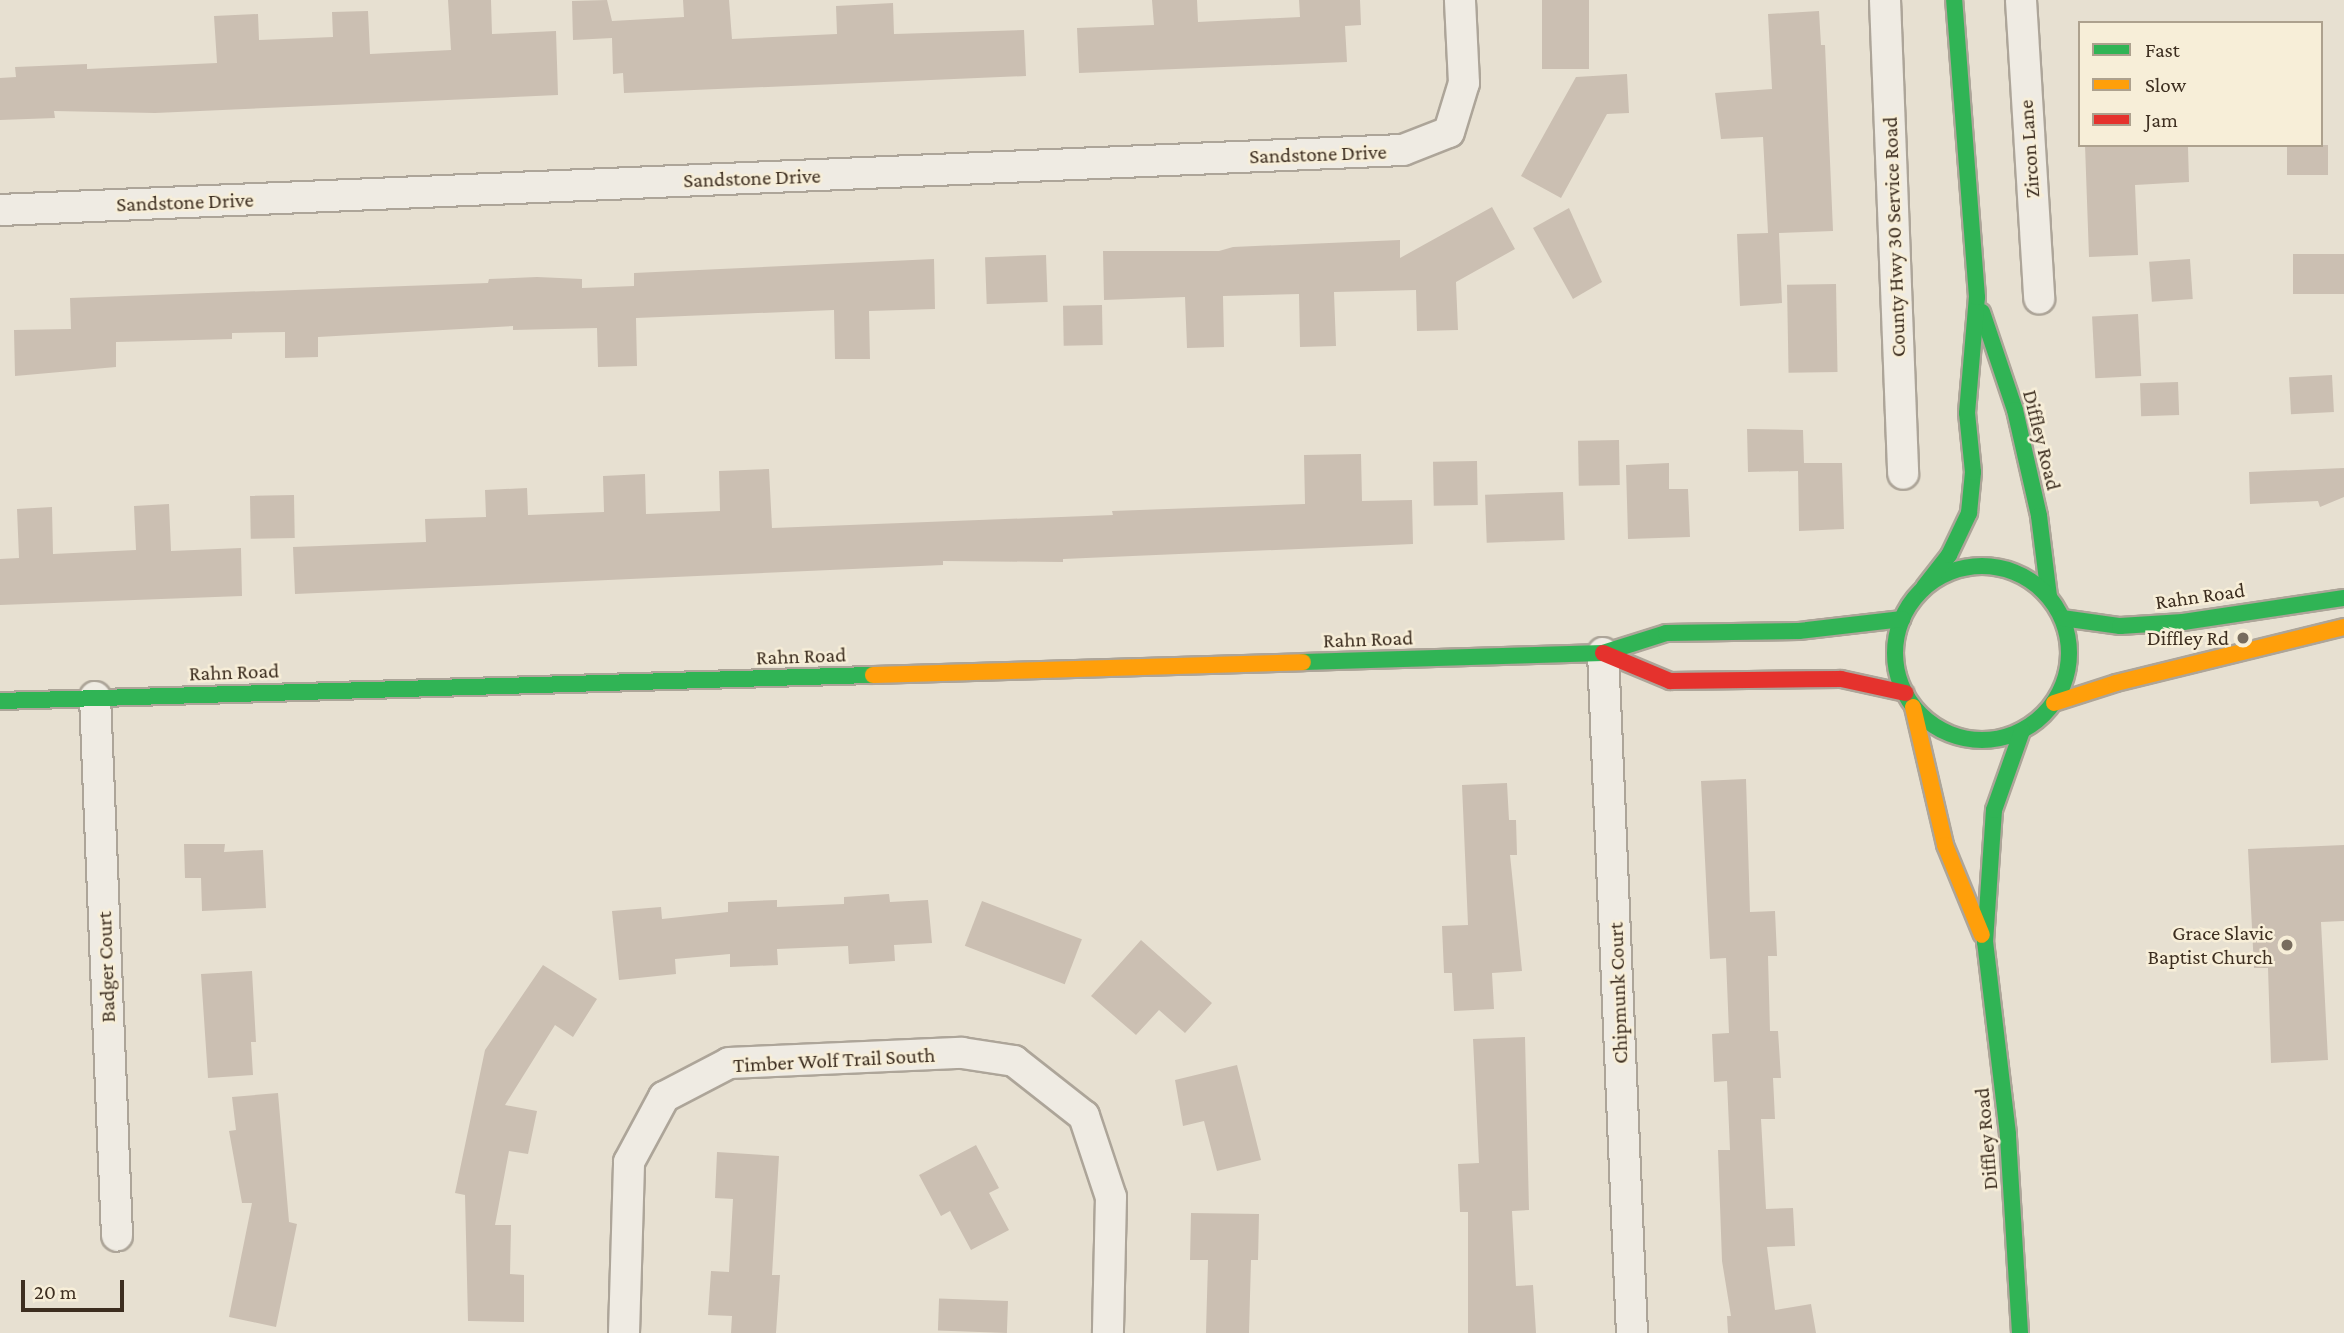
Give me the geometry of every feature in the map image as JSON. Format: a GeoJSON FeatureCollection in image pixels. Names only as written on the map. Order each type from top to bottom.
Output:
{"type":"FeatureCollection","features":[{"type":"Feature","properties":{"kind":"street","name":"Sandstone Drive"},"geometry":{"type":"LineString","coordinates":[[0,210],[1403,150],[1449,132],[1464,83],[1460,0]]}},
{"type":"Feature","properties":{"kind":"street","name":"County Hwy 30 Service Road"},"geometry":{"type":"LineString","coordinates":[[1885,0],[1903,474]]}},
{"type":"Feature","properties":{"kind":"street","name":"Diffley Road"},"geometry":{"type":"LineString","coordinates":[[1924,587],[1949,555],[1969,513],[1973,472],[1967,413],[1977,297],[1954,0]]}},
{"type":"Feature","properties":{"kind":"street","name":"Zircon Lane"},"geometry":{"type":"LineString","coordinates":[[2021,0],[2039,298]]}},
{"type":"Feature","properties":{"kind":"street","name":"Diffley Road"},"geometry":{"type":"LineString","coordinates":[[1977,297],[2015,410],[2039,516],[2049,596]]}},
{"type":"Feature","properties":{"kind":"street"},"geometry":{"type":"LineString","coordinates":[[2054,703],[2066,676],[2069,646],[2062,618],[2049,596],[2028,578],[2002,568],[1975,565],[1948,572],[1924,587],[1902,619],[1895,643],[1896,669],[1909,700],[1935,727],[1963,738],[1993,739],[2022,731],[2054,703],[2116,683],[2344,627]]}},
{"type":"Feature","properties":{"kind":"street","name":"Rahn Road"},"geometry":{"type":"LineString","coordinates":[[2062,618],[2120,625],[2183,622],[2344,598]]}},
{"type":"Feature","properties":{"kind":"street","name":"Rahn Road"},"geometry":{"type":"LineString","coordinates":[[0,701],[1603,653],[1666,633],[1799,631],[1902,619]]}},
{"type":"Feature","properties":{"kind":"street","name":"Rahn Road"},"geometry":{"type":"LineString","coordinates":[[1603,653],[1670,681],[1842,679],[1909,700]]}},
{"type":"Feature","properties":{"kind":"street","name":"Chipmunk Court"},"geometry":{"type":"LineString","coordinates":[[1603,653],[1632,1333]]}},
{"type":"Feature","properties":{"kind":"street","name":"Badger Court"},"geometry":{"type":"LineString","coordinates":[[95,697],[117,1236]]}},
{"type":"Feature","properties":{"kind":"street","name":"Diffley Road"},"geometry":{"type":"LineString","coordinates":[[1909,700],[1945,845],[1985,942]]}},
{"type":"Feature","properties":{"kind":"street","name":"Diffley Road"},"geometry":{"type":"LineString","coordinates":[[2020,1333],[2008,1134],[1985,942],[1994,810],[2022,731]]}},
{"type":"Feature","properties":{"kind":"street","name":"Timber Wolf Trail South"},"geometry":{"type":"LineString","coordinates":[[624,1333],[629,1162],[664,1097],[729,1063],[962,1053],[1014,1060],[1084,1116],[1111,1197],[1108,1333]]}},
{"type":"Feature","properties":{"kind":"building"},"geometry":{"type":"Polygon","coordinates":[[[448,0],[491,0],[492,34],[556,31],[558,95],[155,113],[54,111],[55,118],[0,120],[0,78],[16,77],[15,67],[87,64],[87,69],[217,63],[214,16],[258,14],[259,40],[333,37],[332,12],[368,11],[370,54],[451,50],[448,0]]]}},
{"type":"Feature","properties":{"kind":"building"},"geometry":{"type":"Polygon","coordinates":[[[607,0],[612,21],[684,17],[683,0],[729,0],[732,39],[837,34],[836,6],[893,3],[894,34],[1024,30],[1026,76],[624,93],[623,73],[613,74],[612,38],[573,40],[572,1],[607,0]]]}},
{"type":"Feature","properties":{"kind":"building"},"geometry":{"type":"Polygon","coordinates":[[[1152,0],[1197,0],[1198,22],[1300,17],[1299,0],[1360,0],[1361,25],[1345,26],[1347,62],[1079,73],[1077,28],[1154,25],[1152,0]]]}},
{"type":"Feature","properties":{"kind":"building"},"geometry":{"type":"Polygon","coordinates":[[[1542,0],[1589,0],[1589,69],[1542,69],[1542,0]]]}},
{"type":"Feature","properties":{"kind":"building"},"geometry":{"type":"Polygon","coordinates":[[[1819,11],[1821,45],[1825,45],[1833,231],[1779,233],[1782,303],[1740,306],[1737,234],[1768,233],[1763,137],[1721,139],[1715,93],[1772,89],[1768,14],[1819,11]]]}},
{"type":"Feature","properties":{"kind":"building"},"geometry":{"type":"Polygon","coordinates":[[[1627,74],[1629,113],[1607,114],[1561,198],[1521,176],[1576,77],[1627,74]]]}},
{"type":"Feature","properties":{"kind":"building"},"geometry":{"type":"Polygon","coordinates":[[[2328,145],[2328,175],[2287,175],[2287,147],[2328,145]]]}},
{"type":"Feature","properties":{"kind":"building"},"geometry":{"type":"Polygon","coordinates":[[[2085,147],[2188,147],[2189,182],[2135,185],[2138,255],[2089,257],[2085,147]]]}},
{"type":"Feature","properties":{"kind":"building"},"geometry":{"type":"Polygon","coordinates":[[[1492,207],[1515,249],[1456,282],[1458,330],[1417,331],[1416,290],[1334,292],[1336,346],[1300,347],[1299,294],[1223,296],[1224,347],[1187,348],[1185,297],[1104,300],[1103,251],[1219,251],[1233,247],[1400,240],[1400,258],[1492,207]]]}},
{"type":"Feature","properties":{"kind":"building"},"geometry":{"type":"Polygon","coordinates":[[[1569,208],[1602,282],[1573,299],[1533,228],[1569,208]]]}},
{"type":"Feature","properties":{"kind":"building"},"geometry":{"type":"Polygon","coordinates":[[[2293,254],[2344,254],[2344,294],[2293,294],[2293,254]]]}},
{"type":"Feature","properties":{"kind":"building"},"geometry":{"type":"Polygon","coordinates":[[[1046,255],[1048,302],[987,304],[985,257],[1046,255]]]}},
{"type":"Feature","properties":{"kind":"building"},"geometry":{"type":"Polygon","coordinates":[[[934,259],[935,309],[869,311],[870,359],[835,359],[834,310],[636,318],[637,366],[598,367],[597,328],[513,330],[513,326],[318,337],[318,357],[285,358],[285,332],[232,333],[232,339],[116,342],[116,367],[15,376],[14,330],[71,329],[70,298],[488,283],[489,279],[537,277],[582,279],[582,288],[634,286],[634,273],[934,259]]]}},
{"type":"Feature","properties":{"kind":"building"},"geometry":{"type":"Polygon","coordinates":[[[2190,259],[2193,299],[2152,302],[2149,262],[2190,259]]]}},
{"type":"Feature","properties":{"kind":"building"},"geometry":{"type":"Polygon","coordinates":[[[1836,284],[1838,372],[1789,373],[1787,285],[1836,284]]]}},
{"type":"Feature","properties":{"kind":"building"},"geometry":{"type":"Polygon","coordinates":[[[1102,305],[1103,345],[1064,346],[1063,306],[1102,305]]]}},
{"type":"Feature","properties":{"kind":"building"},"geometry":{"type":"Polygon","coordinates":[[[2138,314],[2141,376],[2095,378],[2092,316],[2138,314]]]}},
{"type":"Feature","properties":{"kind":"building"},"geometry":{"type":"Polygon","coordinates":[[[2332,375],[2334,412],[2291,414],[2289,377],[2332,375]]]}},
{"type":"Feature","properties":{"kind":"building"},"geometry":{"type":"Polygon","coordinates":[[[2178,382],[2179,415],[2141,416],[2140,383],[2178,382]]]}},
{"type":"Feature","properties":{"kind":"building"},"geometry":{"type":"Polygon","coordinates":[[[1747,429],[1803,430],[1804,463],[1842,463],[1844,529],[1799,531],[1798,471],[1748,472],[1747,429]]]}},
{"type":"Feature","properties":{"kind":"building"},"geometry":{"type":"Polygon","coordinates":[[[1619,440],[1620,485],[1579,486],[1578,441],[1619,440]]]}},
{"type":"Feature","properties":{"kind":"building"},"geometry":{"type":"Polygon","coordinates":[[[1361,454],[1362,501],[1412,500],[1413,544],[1063,559],[1063,562],[943,561],[943,565],[295,594],[293,547],[426,542],[425,519],[486,517],[485,490],[527,488],[528,515],[604,512],[603,476],[645,474],[646,514],[720,511],[719,471],[769,469],[772,528],[1113,515],[1112,511],[1305,504],[1304,455],[1361,454]]]}},
{"type":"Feature","properties":{"kind":"building"},"geometry":{"type":"Polygon","coordinates":[[[1477,461],[1478,505],[1434,506],[1433,462],[1477,461]]]}},
{"type":"Feature","properties":{"kind":"building"},"geometry":{"type":"Polygon","coordinates":[[[1669,463],[1669,489],[1688,489],[1690,537],[1628,539],[1626,465],[1669,463]]]}},
{"type":"Feature","properties":{"kind":"building"},"geometry":{"type":"Polygon","coordinates":[[[2344,468],[2344,497],[2320,507],[2318,501],[2250,504],[2249,472],[2344,468]]]}},
{"type":"Feature","properties":{"kind":"building"},"geometry":{"type":"Polygon","coordinates":[[[1563,492],[1565,540],[1487,543],[1485,495],[1563,492]]]}},
{"type":"Feature","properties":{"kind":"building"},"geometry":{"type":"Polygon","coordinates":[[[294,495],[295,538],[251,539],[250,496],[294,495]]]}},
{"type":"Feature","properties":{"kind":"building"},"geometry":{"type":"Polygon","coordinates":[[[169,504],[171,551],[241,548],[242,596],[0,605],[0,559],[19,558],[17,509],[52,507],[53,554],[136,550],[134,506],[169,504]]]}},
{"type":"Feature","properties":{"kind":"building"},"geometry":{"type":"Polygon","coordinates":[[[1746,779],[1750,912],[1775,911],[1777,956],[1768,956],[1770,1031],[1778,1031],[1781,1078],[1773,1078],[1775,1119],[1761,1119],[1766,1209],[1793,1208],[1795,1246],[1767,1247],[1775,1310],[1811,1304],[1816,1333],[1728,1333],[1727,1316],[1731,1316],[1722,1261],[1718,1150],[1730,1150],[1727,1081],[1714,1082],[1712,1034],[1729,1033],[1726,958],[1710,959],[1701,781],[1746,779]]]}},
{"type":"Feature","properties":{"kind":"building"},"geometry":{"type":"Polygon","coordinates":[[[1507,783],[1509,820],[1516,820],[1517,855],[1510,855],[1522,971],[1492,973],[1494,1009],[1454,1011],[1452,973],[1444,973],[1442,926],[1468,925],[1462,785],[1507,783]]]}},
{"type":"Feature","properties":{"kind":"building"},"geometry":{"type":"Polygon","coordinates":[[[184,844],[225,844],[224,852],[263,850],[266,908],[202,911],[201,878],[185,878],[184,844]]]}},
{"type":"Feature","properties":{"kind":"building","name":"Grace Slavic Baptist Church"},"geometry":{"type":"Polygon","coordinates":[[[2344,845],[2344,921],[2321,922],[2328,1060],[2271,1063],[2268,968],[2254,968],[2248,849],[2344,845]]]}},
{"type":"Feature","properties":{"kind":"building"},"geometry":{"type":"Polygon","coordinates":[[[889,894],[890,902],[928,900],[932,943],[894,945],[895,961],[849,964],[848,946],[777,949],[778,965],[730,967],[730,954],[675,959],[676,974],[619,980],[612,911],[661,907],[662,919],[728,912],[728,902],[777,900],[777,907],[844,904],[844,897],[889,894]]]}},
{"type":"Feature","properties":{"kind":"building"},"geometry":{"type":"Polygon","coordinates":[[[982,901],[1082,939],[1065,984],[965,946],[982,901]]]}},
{"type":"Feature","properties":{"kind":"building"},"geometry":{"type":"Polygon","coordinates":[[[1141,940],[1212,1003],[1185,1033],[1159,1010],[1136,1035],[1091,996],[1141,940]]]}},
{"type":"Feature","properties":{"kind":"building"},"geometry":{"type":"Polygon","coordinates":[[[543,965],[597,999],[573,1037],[555,1025],[505,1105],[537,1111],[528,1154],[509,1151],[495,1225],[511,1225],[510,1274],[524,1275],[524,1322],[468,1321],[465,1195],[455,1193],[485,1050],[543,965]]]}},
{"type":"Feature","properties":{"kind":"building"},"geometry":{"type":"Polygon","coordinates":[[[252,971],[256,1042],[251,1042],[253,1075],[208,1078],[201,974],[252,971]]]}},
{"type":"Feature","properties":{"kind":"building"},"geometry":{"type":"Polygon","coordinates":[[[1525,1037],[1529,1210],[1512,1211],[1516,1286],[1533,1285],[1536,1333],[1468,1333],[1468,1212],[1460,1212],[1458,1164],[1479,1163],[1473,1039],[1525,1037]]]}},
{"type":"Feature","properties":{"kind":"building"},"geometry":{"type":"Polygon","coordinates":[[[1237,1065],[1261,1160],[1217,1171],[1204,1121],[1183,1126],[1175,1080],[1237,1065]]]}},
{"type":"Feature","properties":{"kind":"building"},"geometry":{"type":"Polygon","coordinates":[[[278,1093],[289,1222],[297,1224],[276,1327],[229,1317],[252,1203],[242,1203],[229,1131],[236,1130],[232,1097],[278,1093]]]}},
{"type":"Feature","properties":{"kind":"building"},"geometry":{"type":"Polygon","coordinates":[[[976,1145],[999,1188],[989,1193],[1009,1230],[971,1250],[950,1211],[941,1216],[919,1175],[976,1145]]]}},
{"type":"Feature","properties":{"kind":"building"},"geometry":{"type":"Polygon","coordinates":[[[717,1152],[779,1156],[772,1275],[780,1275],[776,1333],[731,1333],[732,1316],[708,1315],[711,1271],[729,1272],[733,1199],[715,1198],[717,1152]]]}},
{"type":"Feature","properties":{"kind":"building"},"geometry":{"type":"Polygon","coordinates":[[[1191,1213],[1259,1214],[1258,1260],[1251,1260],[1249,1333],[1206,1333],[1208,1260],[1190,1260],[1191,1213]]]}},
{"type":"Feature","properties":{"kind":"building"},"geometry":{"type":"Polygon","coordinates":[[[939,1299],[1008,1301],[1007,1333],[938,1331],[939,1299]]]}},
{"type":"Feature","properties":{"kind":"traffic: fast"},"geometry":{"type":"LineString","coordinates":[[1924,587],[1949,555],[1969,513],[1973,472],[1967,413],[1977,297],[1954,0]]}},
{"type":"Feature","properties":{"kind":"traffic: fast"},"geometry":{"type":"LineString","coordinates":[[1982,312],[2015,410],[2039,516],[2049,596]]}},
{"type":"Feature","properties":{"kind":"traffic: fast"},"geometry":{"type":"LineString","coordinates":[[1982,566],[2015,573],[2043,592],[2062,620],[2069,653],[2062,686],[2043,714],[2015,733],[1982,740],[1949,733],[1921,714],[1902,686],[1895,653],[1902,620],[1921,592],[1949,573],[1982,566]]}},
{"type":"Feature","properties":{"kind":"traffic: fast"},"geometry":{"type":"LineString","coordinates":[[2062,618],[2120,626],[2183,622],[2344,598]]}},
{"type":"Feature","properties":{"kind":"traffic: fast"},"geometry":{"type":"LineString","coordinates":[[1303,662],[1603,653],[1666,633],[1799,631],[1902,619]]}},
{"type":"Feature","properties":{"kind":"traffic: fast"},"geometry":{"type":"LineString","coordinates":[[0,701],[873,675]]}},
{"type":"Feature","properties":{"kind":"traffic: fast"},"geometry":{"type":"LineString","coordinates":[[2020,1333],[2008,1134],[1985,942],[1994,810],[2022,731]]}},
{"type":"Feature","properties":{"kind":"traffic: slow"},"geometry":{"type":"LineString","coordinates":[[2054,703],[2116,683],[2344,627]]}},
{"type":"Feature","properties":{"kind":"traffic: slow"},"geometry":{"type":"LineString","coordinates":[[873,675],[1303,662]]}},
{"type":"Feature","properties":{"kind":"traffic: slow"},"geometry":{"type":"LineString","coordinates":[[1913,707],[1945,845],[1982,935]]}},
{"type":"Feature","properties":{"kind":"traffic: jam"},"geometry":{"type":"LineString","coordinates":[[1603,653],[1670,681],[1841,679],[1905,693]]}},
{"type":"Feature","properties":{"kind":"place","name":"Diffley Rd"},"geometry":{"type":"Point","coordinates":[2243,638]}},
{"type":"Feature","properties":{"kind":"place","name":"Grace Slavic Baptist Church"},"geometry":{"type":"Point","coordinates":[2287,945]}}]}
